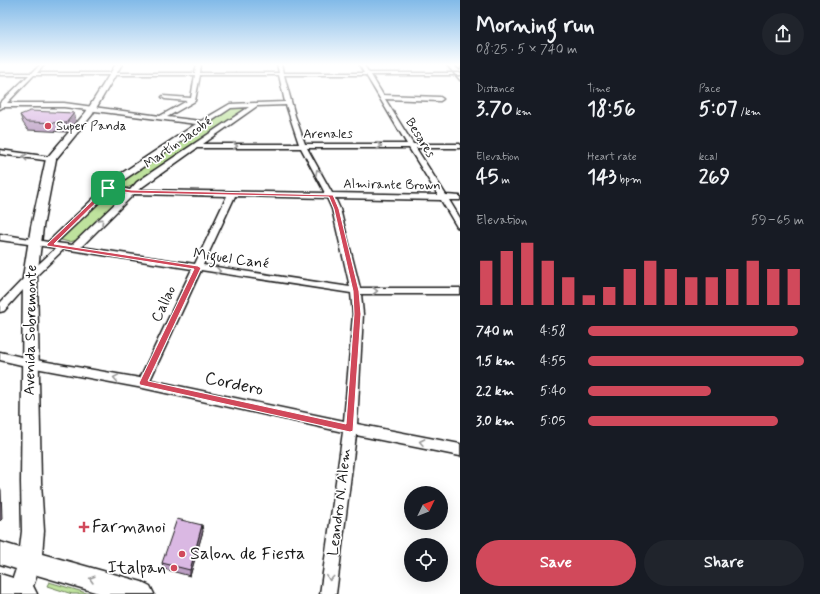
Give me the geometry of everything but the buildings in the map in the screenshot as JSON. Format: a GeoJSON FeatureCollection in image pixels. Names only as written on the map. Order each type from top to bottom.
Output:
{"type":"FeatureCollection","features":[{"type":"Feature","properties":{"kind":"main road","name":"Avenida Sobremonte"},"geometry":{"type":"LineString","coordinates":[[16,592],[30,562],[33,531],[30,482],[30,277],[34,242],[51,159],[92,108],[102,92]]}},
{"type":"Feature","properties":{"kind":"main road"},"geometry":{"type":"LineString","coordinates":[[0,553],[142,594]]}},
{"type":"Feature","properties":{"kind":"street"},"geometry":{"type":"LineString","coordinates":[[1,105],[14,92]]}},
{"type":"Feature","properties":{"kind":"street"},"geometry":{"type":"LineString","coordinates":[[193,100],[195,92]]}},
{"type":"Feature","properties":{"kind":"street","name":"Leandro N. Alem"},"geometry":{"type":"LineString","coordinates":[[286,92],[303,146],[331,196],[336,209],[356,291],[358,314],[350,428],[328,594]]}},
{"type":"Feature","properties":{"kind":"street","name":"Besares"},"geometry":{"type":"LineString","coordinates":[[378,92],[460,225]]}},
{"type":"Feature","properties":{"kind":"street"},"geometry":{"type":"LineString","coordinates":[[165,97],[193,100]]}},
{"type":"Feature","properties":{"kind":"street"},"geometry":{"type":"LineString","coordinates":[[381,97],[440,99]]}},
{"type":"Feature","properties":{"kind":"street"},"geometry":{"type":"LineString","coordinates":[[160,118],[193,100]]}},
{"type":"Feature","properties":{"kind":"street","name":"Martín Jacobé"},"geometry":{"type":"LineString","coordinates":[[49,245],[108,188],[230,106],[289,103]]}},
{"type":"Feature","properties":{"kind":"street"},"geometry":{"type":"LineString","coordinates":[[1,105],[64,105],[202,124]]}},
{"type":"Feature","properties":{"kind":"street"},"geometry":{"type":"LineString","coordinates":[[240,105],[245,107],[247,110]]}},
{"type":"Feature","properties":{"kind":"street","name":"Martín Jacobé"},"geometry":{"type":"LineString","coordinates":[[73,249],[131,192],[256,105]]}},
{"type":"Feature","properties":{"kind":"street","name":"Arenales"},"geometry":{"type":"LineString","coordinates":[[196,146],[460,146]]}},
{"type":"Feature","properties":{"kind":"street"},"geometry":{"type":"LineString","coordinates":[[0,152],[51,159]]}},
{"type":"Feature","properties":{"kind":"street","name":"Almirante Brown"},"geometry":{"type":"LineString","coordinates":[[108,188],[131,192],[460,198]]}},
{"type":"Feature","properties":{"kind":"street","name":"Callao"},"geometry":{"type":"LineString","coordinates":[[143,383],[232,194]]}},
{"type":"Feature","properties":{"kind":"street","name":"Miguel Cané"},"geometry":{"type":"LineString","coordinates":[[0,237],[356,291],[460,291]]}},
{"type":"Feature","properties":{"kind":"street"},"geometry":{"type":"LineString","coordinates":[[0,309],[30,277],[62,247]]}},
{"type":"Feature","properties":{"kind":"street","name":"Cordero"},"geometry":{"type":"LineString","coordinates":[[0,356],[30,363],[143,383],[350,428],[460,450]]}},
{"type":"Feature","properties":{"kind":"green space"},"geometry":{"type":"Polygon","coordinates":[[[232,107],[242,107],[244,110],[135,185],[126,188],[120,186],[119,182],[232,107]]]}},
{"type":"Feature","properties":{"kind":"green space"},"geometry":{"type":"Polygon","coordinates":[[[104,196],[113,196],[119,200],[78,240],[69,242],[61,240],[61,238],[104,196]]]}},
{"type":"Feature","properties":{"kind":"green space"},"geometry":{"type":"Polygon","coordinates":[[[49,582],[90,594],[72,594],[47,586],[49,582]]]}},
{"type":"Feature","properties":{"kind":"place","name":"Super Panda"},"geometry":{"type":"Point","coordinates":[48,126]}},
{"type":"Feature","properties":{"kind":"place","name":"Farmanoi"},"geometry":{"type":"Point","coordinates":[84,527]}},
{"type":"Feature","properties":{"kind":"place","name":"Salon de Fiesta"},"geometry":{"type":"Point","coordinates":[182,554]}},
{"type":"Feature","properties":{"kind":"place","name":"Italpan"},"geometry":{"type":"Point","coordinates":[174,568]}},
{"type":"Feature","properties":{"kind":"route"},"geometry":{"type":"LineString","coordinates":[[108,188],[131,192],[331,196],[336,209],[356,291],[358,314],[350,428],[143,383],[198,268],[49,245],[108,188]]}}]}
